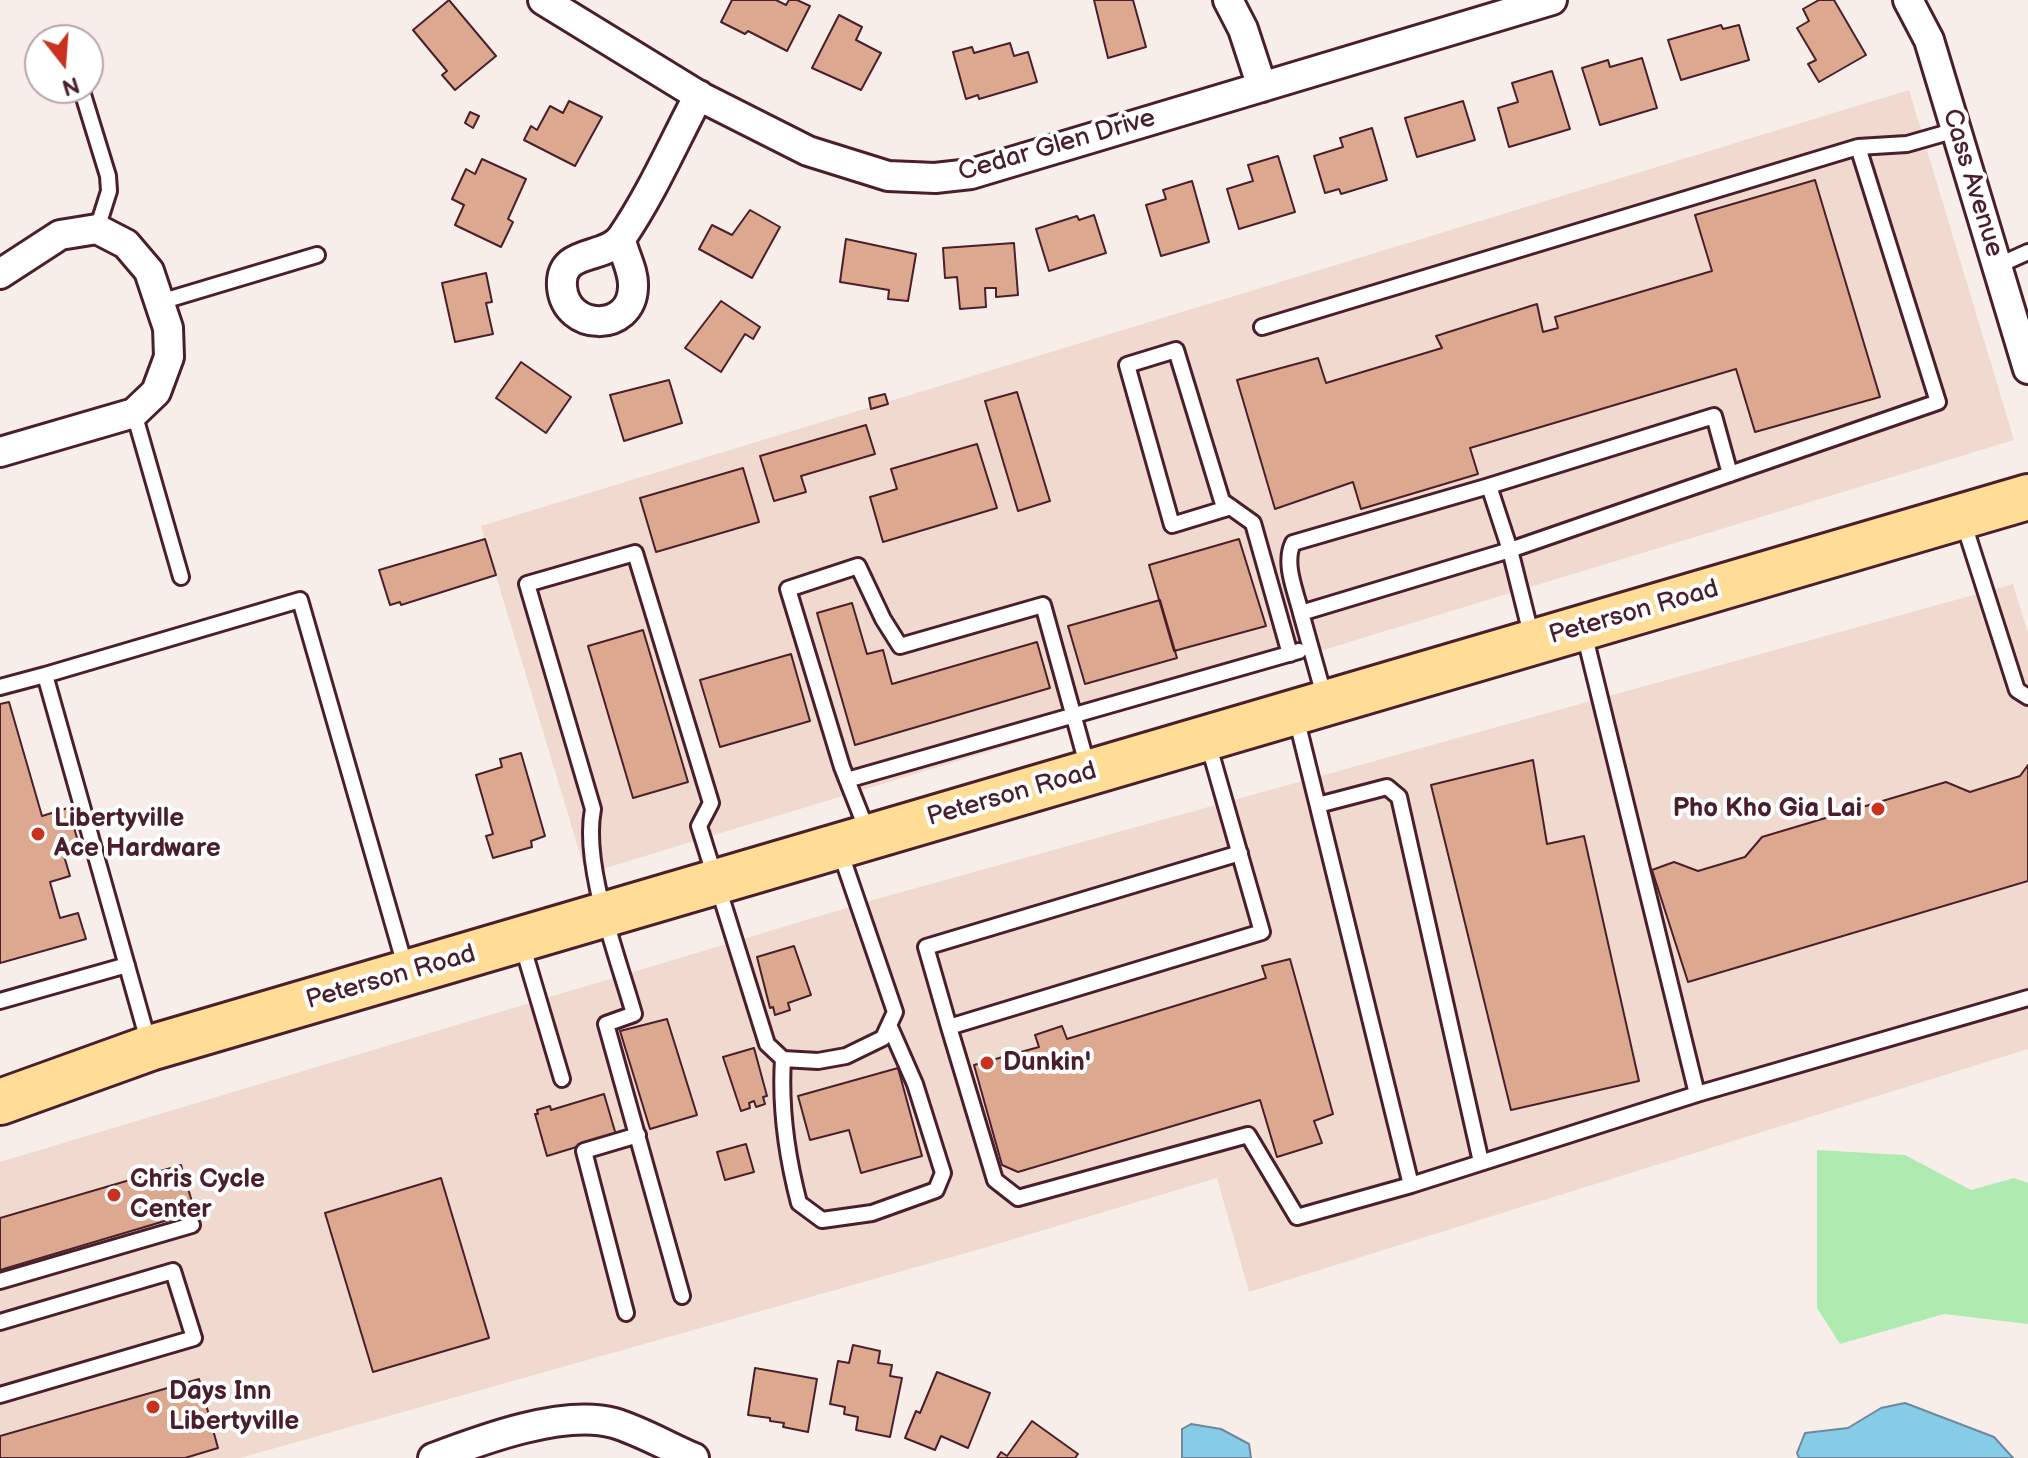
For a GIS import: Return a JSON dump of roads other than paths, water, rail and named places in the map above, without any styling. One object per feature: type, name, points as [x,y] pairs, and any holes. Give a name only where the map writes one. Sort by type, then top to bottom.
[{"type":"main road","name":"Peterson Road","points":[[0,1102],[150,1048],[2028,497]]},
{"type":"street","name":"Cedar Glen Drive","points":[[543,0],[699,95],[808,151],[845,166],[888,176],[935,178],[971,174],[1552,0]]},
{"type":"street","points":[[1228,0],[1243,29],[1262,87]]},
{"type":"street","name":"Cass Avenue","points":[[1908,0],[1929,40],[2028,369]]},
{"type":"street","points":[[621,240],[699,95]]},
{"type":"street","points":[[0,274],[60,235],[97,229],[126,244],[149,271],[168,328],[169,357],[156,392],[134,413],[0,452]]},
{"type":"street","points":[[433,1458],[490,1436],[570,1422],[613,1423],[694,1458]]},
{"type":"lane","points":[[86,104],[108,176],[109,191],[97,229]]},
{"type":"lane","points":[[1262,327],[1858,147],[1907,144],[1956,130]]},
{"type":"lane","points":[[1301,613],[1510,550],[1938,402],[1858,147]]},
{"type":"lane","points":[[1997,266],[2028,252]]},
{"type":"lane","points":[[160,302],[317,255]]},
{"type":"lane","points":[[1231,507],[1172,525],[1127,365],[1176,350],[1222,501],[1231,507],[1253,523],[1290,654]]},
{"type":"lane","points":[[134,413],[181,577]]},
{"type":"lane","points":[[1411,1185],[1318,805],[1311,708],[1311,648],[1290,568],[1289,553],[1293,543],[1714,416],[1730,474]]},
{"type":"lane","points":[[1489,486],[1510,550],[1533,643]]},
{"type":"lane","points":[[1962,517],[2017,690],[2028,697]]},
{"type":"lane","points":[[682,1296],[606,1024],[634,1014],[591,855],[593,809],[527,584],[635,553],[711,803],[699,826],[767,1044],[783,1059],[818,1061],[846,1056],[883,1038],[895,1012],[854,842],[847,780],[788,589],[858,566],[883,619],[900,646],[1043,605],[1090,772]]},
{"type":"lane","points":[[0,687],[300,600],[407,973]]},
{"type":"lane","points":[[1582,628],[1697,1094]]},
{"type":"lane","points":[[847,780],[1311,648]]},
{"type":"lane","points":[[45,675],[150,1048]]},
{"type":"lane","points":[[949,1027],[1262,932],[1207,738]]},
{"type":"lane","points":[[1318,805],[1387,787],[1399,797],[1481,1162]]},
{"type":"lane","points":[[1240,853],[926,947],[995,1180],[1018,1198],[1248,1135],[1297,1217],[1411,1185],[1697,1094],[2028,998]]},
{"type":"lane","points":[[520,940],[562,1079]]},
{"type":"lane","points":[[0,1001],[127,965]]},
{"type":"lane","points":[[783,1059],[781,1086],[790,1170],[799,1203],[822,1220],[872,1213],[936,1190],[943,1173],[915,1084],[890,1027]]},
{"type":"lane","points":[[626,1313],[584,1151],[638,1135]]},
{"type":"lane","points":[[0,1281],[192,1225]]},
{"type":"lane","points":[[0,1322],[173,1271],[194,1338],[0,1395]]},
{"type":"water","points":[[1905,1403],[1994,1437],[2013,1458],[1799,1458],[1797,1453],[1805,1433],[1848,1428],[1881,1408]]},
{"type":"water","points":[[1191,1424],[1221,1429],[1249,1444],[1251,1458],[1182,1458],[1182,1429]]},
{"type":"place","name":"Pho Kho Gia Lai","points":[[1878,809]]},
{"type":"place","name":"Libertyville Ace Hardware","points":[[38,834]]},
{"type":"place","name":"Dunkin'","points":[[987,1063]]},
{"type":"place","name":"Chris Cycle Center","points":[[114,1195]]},
{"type":"place","name":"Days Inn Libertyville","points":[[153,1407]]}]
